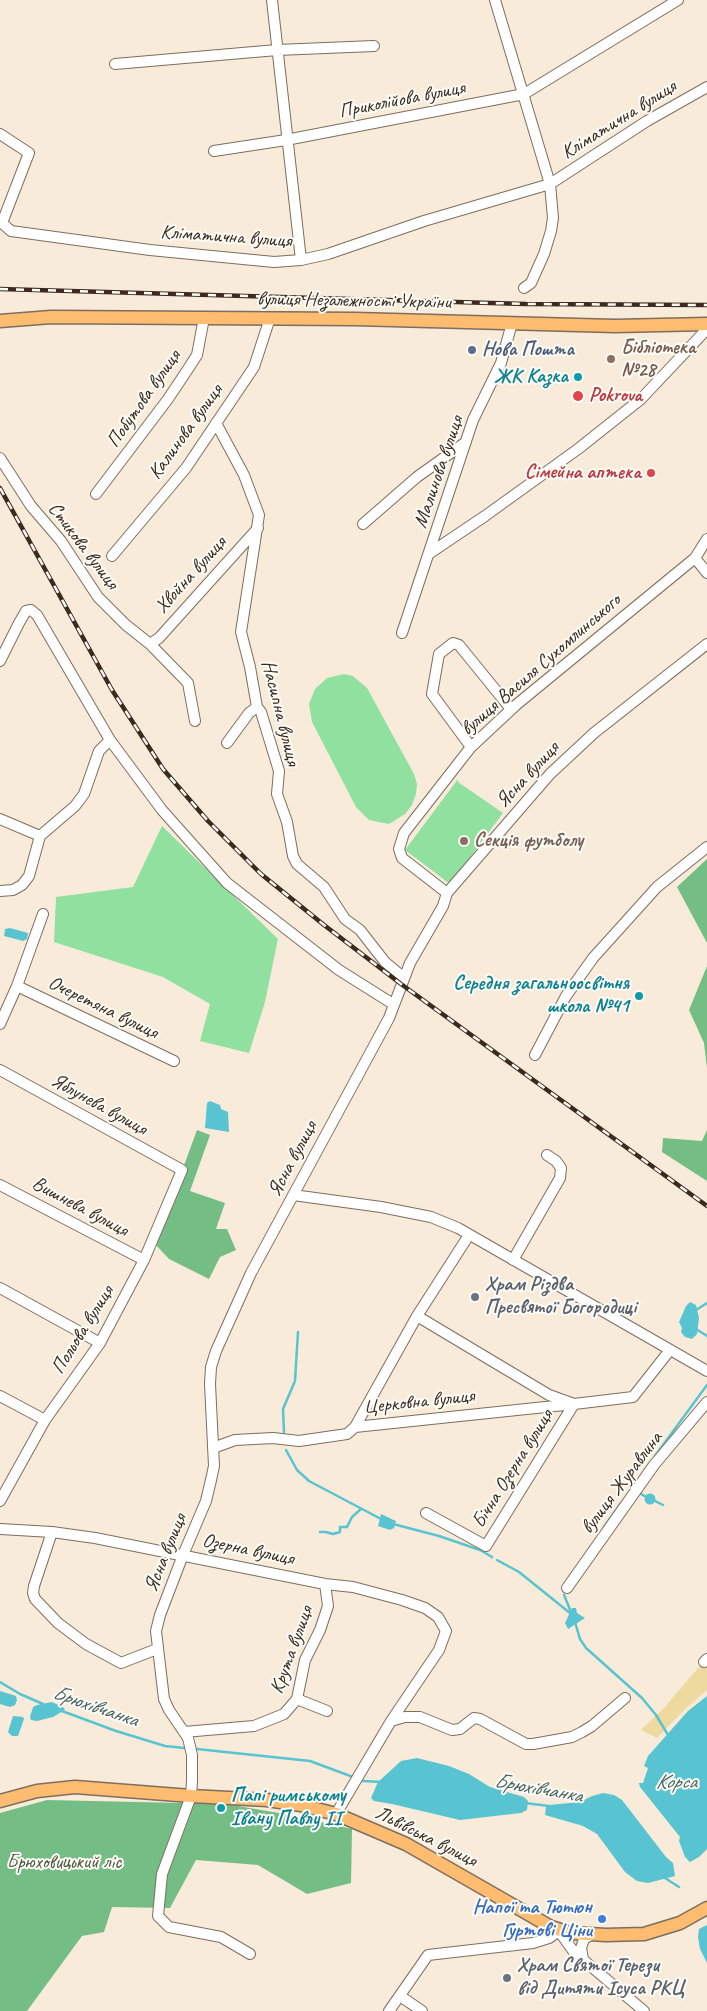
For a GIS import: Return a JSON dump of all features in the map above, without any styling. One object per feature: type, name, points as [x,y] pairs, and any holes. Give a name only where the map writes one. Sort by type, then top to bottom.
[{"type":"main road","name":"вулиця Незалежності України","points":[[0,321],[50,317],[354,319],[615,326],[707,324]]},
{"type":"main road","name":"Львівська вулиця","points":[[0,1802],[37,1791],[75,1787],[267,1800],[336,1814],[406,1844],[559,1931]]},
{"type":"main road","points":[[559,1931],[593,1934],[644,1934],[682,1922],[707,1908]]},
{"type":"street","points":[[272,0],[286,140],[301,260]]},
{"type":"street","points":[[494,0],[550,184]]},
{"type":"street","points":[[524,94],[678,0]]},
{"type":"street","points":[[115,64],[277,50],[374,46]]},
{"type":"street","name":"Кліматична вулиця","points":[[0,134],[29,153],[2,223],[11,231],[150,250],[264,262],[301,260],[328,254],[424,221],[550,184],[647,121],[707,87]]},
{"type":"street","name":"Приколійова вулиця","points":[[214,151],[286,140],[524,94]]},
{"type":"street","name":"Кліматична вулиця","points":[[524,288],[531,284],[544,254],[551,231],[553,218],[550,184]]},
{"type":"street","name":"Побутова вулиця","points":[[96,494],[168,399],[197,355],[204,318]]},
{"type":"street","name":"Калинова вулиця","points":[[112,556],[186,468],[254,367],[270,318]]},
{"type":"street","name":"Малинова вулиця","points":[[402,633],[466,442],[474,420],[501,363],[512,323]]},
{"type":"street","points":[[430,553],[578,449],[641,399],[707,329]]},
{"type":"street","name":"Насипна вулиця","points":[[216,423],[244,475],[259,515],[241,632],[257,707],[261,712],[279,771],[277,794],[287,822],[297,864],[324,887],[345,919],[360,930],[385,962],[403,977]]},
{"type":"street","points":[[362,524],[417,477],[466,442]]},
{"type":"street","name":"Стикова вулиця","points":[[0,458],[31,506],[61,541],[98,597],[126,625],[150,644],[188,683],[196,721]]},
{"type":"street","name":"Хвойна вулиця","points":[[150,644],[159,638],[258,528]]},
{"type":"street","name":"вулиця Василя Сухомлинського","points":[[447,893],[407,863],[400,853],[399,842],[404,833],[471,747],[511,709],[695,558],[707,539]]},
{"type":"street","points":[[695,558],[707,573]]},
{"type":"street","points":[[0,660],[18,623],[26,612],[31,610],[37,615],[110,740],[162,810],[227,883],[339,970],[393,1004]]},
{"type":"street","points":[[471,747],[432,694],[439,654],[453,643],[459,645],[511,709]]},
{"type":"street","name":"Ясна вулиця","points":[[250,1954],[221,1937],[168,1927],[158,1916],[162,1874],[191,1796],[192,1755],[188,1738],[169,1710],[164,1699],[156,1631],[160,1615],[206,1500],[214,1466],[210,1384],[211,1367],[216,1351],[251,1272],[383,1029],[403,977],[443,906],[447,893],[550,774],[594,733],[707,644]]},
{"type":"street","points":[[227,743],[249,713],[257,707]]},
{"type":"street","points":[[0,891],[13,890],[29,876],[40,836],[75,806],[84,794],[99,751],[110,740]]},
{"type":"street","points":[[0,819],[40,836]]},
{"type":"street","points":[[535,1055],[566,996],[592,958],[657,887],[707,847]]},
{"type":"street","points":[[0,1024],[17,986],[43,914]]},
{"type":"street","name":"Очеретяна вулиця","points":[[17,986],[174,1061]]},
{"type":"street","name":"Яблунева вулиця","points":[[0,1070],[182,1170]]},
{"type":"street","points":[[514,1260],[560,1178],[561,1168],[556,1161],[547,1155]]},
{"type":"street","name":"Польова вулиця","points":[[0,1501],[45,1420],[100,1343],[144,1260],[182,1170]]},
{"type":"street","name":"Вишнева вулиця","points":[[0,1185],[144,1260]]},
{"type":"street","points":[[293,1195],[381,1206],[431,1217],[458,1228],[468,1236],[514,1260],[707,1371]]},
{"type":"street","points":[[355,1427],[417,1316],[468,1236]]},
{"type":"street","points":[[0,1288],[100,1343]]},
{"type":"street","points":[[417,1316],[549,1395],[574,1404]]},
{"type":"street","name":"Церковна вулиця","points":[[213,1448],[235,1440],[273,1438],[299,1441],[346,1434],[355,1427],[633,1397],[670,1350]]},
{"type":"street","points":[[0,1396],[45,1420]]},
{"type":"street","name":"вулиця Журавлина","points":[[567,1588],[654,1466],[707,1402]]},
{"type":"street","name":"Бічна Озерна вулиця","points":[[426,1513],[486,1546],[574,1404]]},
{"type":"street","name":"Озерна вулиця","points":[[0,1529],[52,1532],[183,1555],[325,1584],[353,1587],[424,1608],[438,1617],[446,1631],[439,1650],[391,1721]]},
{"type":"street","points":[[52,1532],[34,1586],[33,1593],[35,1599],[58,1623],[86,1644],[121,1663],[157,1649]]},
{"type":"street","name":"Крута вулиця","points":[[184,1732],[239,1728],[265,1723],[284,1714],[297,1699],[305,1660],[320,1630],[328,1606],[325,1584]]},
{"type":"street","points":[[336,1814],[391,1721],[405,1717],[420,1717],[452,1730],[460,1729],[474,1718],[480,1719],[526,1744],[533,1744],[572,1737],[582,1732],[625,1698]]},
{"type":"street","points":[[297,1699],[328,1711]]},
{"type":"street","points":[[389,2011],[428,1955],[533,1943],[544,1940],[559,1931]]},
{"type":"street","name":"Львівська вулиця","points":[[559,1931],[574,1952],[644,2011]]},
{"type":"street","points":[[583,1959],[581,1948],[584,1940],[593,1934]]},
{"type":"street","points":[[400,1996],[422,2011]]},
{"type":"green space","points":[[344,674],[353,676],[367,688],[414,774],[417,784],[412,805],[405,814],[389,824],[369,820],[356,807],[312,722],[309,704],[315,689],[327,678]]},
{"type":"green space","points":[[458,779],[458,782],[503,813],[450,884],[405,850]]},
{"type":"green space","points":[[162,826],[278,939],[265,1002],[249,1053],[200,1041],[210,1004],[163,977],[54,942],[56,897],[133,887]]},
{"type":"green space","points":[[707,859],[707,943],[677,887]]},
{"type":"green space","points":[[707,966],[707,1068],[704,1043],[689,1010]]},
{"type":"green space","points":[[197,1130],[210,1135],[190,1191],[225,1203],[216,1229],[227,1229],[236,1250],[220,1257],[209,1279],[169,1259],[155,1244]]},
{"type":"green space","points":[[707,1130],[707,1181],[662,1152],[663,1138],[702,1141]]},
{"type":"green space","name":"Брюховицький ліс","points":[[47,1800],[226,1804],[285,1814],[352,1829],[351,1883],[307,1894],[258,1865],[196,1860],[170,1908],[112,1907],[104,1932],[82,1936],[27,2011],[0,2011],[0,1813]]},
{"type":"sand","points":[[707,1662],[707,1690],[657,1738],[641,1730],[664,1708],[698,1668]]},
{"type":"water","points":[[10,928],[28,933],[27,939],[23,941],[4,936],[5,929]]},
{"type":"water","points":[[210,1101],[220,1105],[221,1109],[228,1112],[229,1132],[205,1128],[207,1103]]},
{"type":"water","points":[[690,1302],[696,1305],[699,1318],[697,1334],[692,1339],[685,1337],[681,1332],[682,1328],[679,1322],[686,1306]]},
{"type":"water","points":[[650,1493],[656,1499],[650,1505],[644,1499]]},
{"type":"water","points":[[381,1514],[396,1521],[394,1528],[390,1530],[378,1526]]},
{"type":"water","points":[[572,1608],[576,1608],[577,1613],[585,1618],[568,1629],[565,1623]]},
{"type":"water","points":[[0,1691],[16,1696],[15,1705],[10,1707],[0,1704]]},
{"type":"water","name":"Корса","points":[[707,1696],[707,1849],[690,1862],[685,1857],[679,1841],[680,1837],[640,1787],[639,1783],[643,1783],[648,1768],[644,1766],[648,1756],[688,1711]]},
{"type":"water","points":[[52,1702],[63,1707],[65,1710],[53,1717],[37,1721],[31,1720],[33,1707]]},
{"type":"water","points":[[13,1716],[23,1717],[24,1719],[18,1736],[12,1736],[8,1732]]},
{"type":"water","points":[[417,1758],[449,1766],[469,1774],[490,1787],[524,1797],[528,1801],[527,1810],[521,1813],[460,1820],[374,1801],[371,1798],[378,1782],[401,1761]]},
{"type":"water","points":[[603,1793],[614,1795],[622,1800],[666,1857],[673,1863],[675,1876],[648,1883],[637,1881],[625,1872],[597,1834],[583,1826],[545,1815],[546,1807],[549,1805],[580,1802]]},
{"type":"water","points":[[707,1925],[707,1963],[700,1949],[698,1937],[699,1929]]},
{"type":"waterway","points":[[696,1310],[707,1303]]},
{"type":"waterway","points":[[696,1329],[707,1336]]},
{"type":"waterway","points":[[284,1432],[283,1409],[295,1381],[298,1332]]},
{"type":"waterway","points":[[655,1456],[707,1385]]},
{"type":"waterway","points":[[286,1450],[297,1470],[309,1481],[381,1519]]},
{"type":"waterway","points":[[641,1494],[648,1498]]},
{"type":"waterway","points":[[653,1500],[663,1505]]},
{"type":"waterway","points":[[604,1527],[621,1503]]},
{"type":"waterway","points":[[320,1532],[333,1534],[340,1532],[340,1527],[347,1527],[352,1517],[361,1509]]},
{"type":"waterway","points":[[393,1524],[439,1536],[480,1550],[492,1557]]},
{"type":"waterway","points":[[497,1560],[519,1572],[570,1613]]},
{"type":"waterway","points":[[564,1595],[571,1612]]},
{"type":"waterway","points":[[575,1622],[580,1639],[586,1648],[642,1698],[656,1715],[668,1735]]},
{"type":"waterway","name":"Брюхівчанка","points":[[0,1682],[20,1694],[43,1704]]},
{"type":"waterway","name":"Брюхівчанка","points":[[62,1711],[116,1731],[165,1746],[184,1748]]},
{"type":"waterway","name":"Брюхівчанка","points":[[197,1749],[310,1761],[353,1777]]},
{"type":"waterway","name":"Брюхівчанка","points":[[363,1781],[382,1782]]},
{"type":"waterway","name":"Брюхівчанка","points":[[525,1803],[549,1806]]},
{"type":"waterway","name":"Брюхівчанка","points":[[665,1878],[679,1887]]},
{"type":"railway","points":[[0,289],[526,304],[707,305]]},
{"type":"railway","points":[[0,488],[112,690],[163,769],[208,821],[261,874],[324,925],[401,984],[707,1206]]},
{"type":"place","name":"Нова Пошта","points":[[472,350]]},
{"type":"place","name":"Бібліотека №28","points":[[611,359]]},
{"type":"place","name":"ЖК Казка","points":[[578,377]]},
{"type":"place","name":"Pokrova","points":[[578,396]]},
{"type":"place","name":"Сімейна аптека","points":[[651,473]]},
{"type":"place","name":"Секція футболу","points":[[464,841]]},
{"type":"place","name":"Середня загальноосвітня школа №41","points":[[639,996]]},
{"type":"place","name":"Храм Різдва Пресвятої Богородиці","points":[[475,1297]]},
{"type":"place","name":"Папі римському Івану Павлу ІІ","points":[[221,1808]]},
{"type":"place","name":"Напої та Тютюн Гуртові Ціни","points":[[602,1919]]},
{"type":"place","name":"Храм Святої Терези від Дитяти Ісуса РКЦ","points":[[507,1978]]}]
